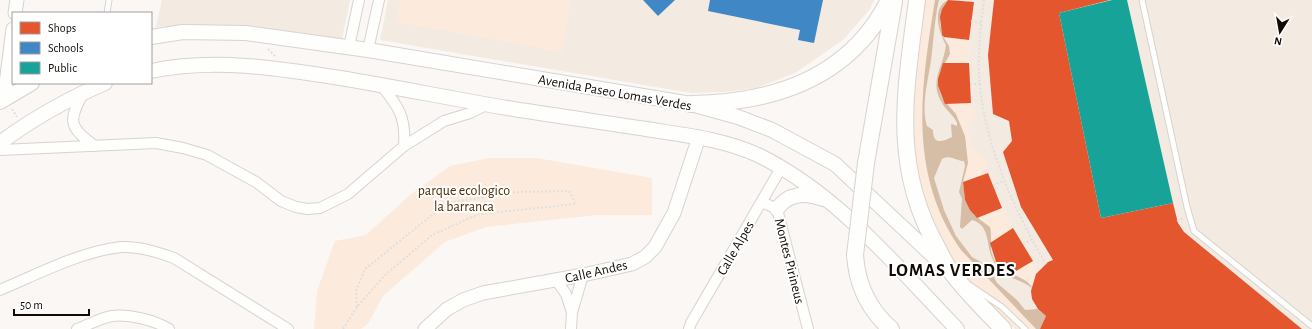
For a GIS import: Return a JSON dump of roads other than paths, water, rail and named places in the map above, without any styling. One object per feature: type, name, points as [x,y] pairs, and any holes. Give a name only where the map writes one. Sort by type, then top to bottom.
[{"type":"main road","points":[[691,104],[748,100],[790,88],[808,80],[835,64],[857,46],[872,29],[889,0]]},
{"type":"main road","points":[[890,329],[881,321],[868,304],[856,272],[855,255],[866,163],[894,0]]},
{"type":"main road","points":[[917,0],[905,105],[904,139],[909,172],[917,204],[924,222],[951,272]]},
{"type":"main road","name":"Avenida Paseo Lomas Verdes","points":[[152,37],[183,32],[246,33],[349,47],[691,104],[738,117],[772,130],[834,164],[951,272],[1003,329]]},
{"type":"main road","points":[[152,70],[208,64],[246,65],[285,70],[381,85],[486,105],[699,137],[735,146],[781,168],[834,204],[957,329]]},
{"type":"main road","points":[[2,100],[30,84]]},
{"type":"main road","points":[[0,143],[24,126],[85,92],[103,84]]},
{"type":"main road","points":[[777,209],[781,203],[790,197],[803,195],[815,196],[834,204]]},
{"type":"street","points":[[15,12],[17,0]]},
{"type":"street","points":[[349,47],[359,0]]},
{"type":"street","points":[[368,50],[379,0]]},
{"type":"street","points":[[2,100],[12,36]]},
{"type":"street","points":[[381,85],[402,114],[405,129],[404,146]]},
{"type":"street","points":[[85,92],[75,108],[73,121],[76,130],[95,146]]},
{"type":"street","points":[[0,150],[156,143],[207,155],[256,182],[281,201],[296,207],[307,209],[320,208],[348,194],[404,146],[444,121],[486,105]]},
{"type":"street","name":"Calle Andes","points":[[431,326],[448,309],[463,300],[483,293],[583,275],[632,264],[644,257],[655,247],[674,213],[699,137]]},
{"type":"street","name":"Calle Alpes","points":[[689,329],[691,323],[781,168]]},
{"type":"street","name":"Montes Pirineus","points":[[762,202],[777,209],[808,329]]},
{"type":"street","points":[[0,290],[75,259],[101,251],[122,247],[154,251],[174,258],[288,329]]},
{"type":"street","points":[[571,329],[572,312],[583,275]]},
{"type":"street","points":[[556,280],[566,294],[572,312]]},
{"type":"street","points":[[77,329],[111,316],[142,319],[170,329]]},
{"type":"lane","points":[[107,12],[109,0]]},
{"type":"lane","points":[[1142,0],[1186,207],[1194,231],[1312,326]]},
{"type":"lane","points":[[951,272],[1002,307],[1025,329]]},
{"type":"district","name":"LOMAS VERDES","points":[[952,270]]},
{"type":"park label","name":"parque ecologico la barranca","points":[[464,198]]}]
